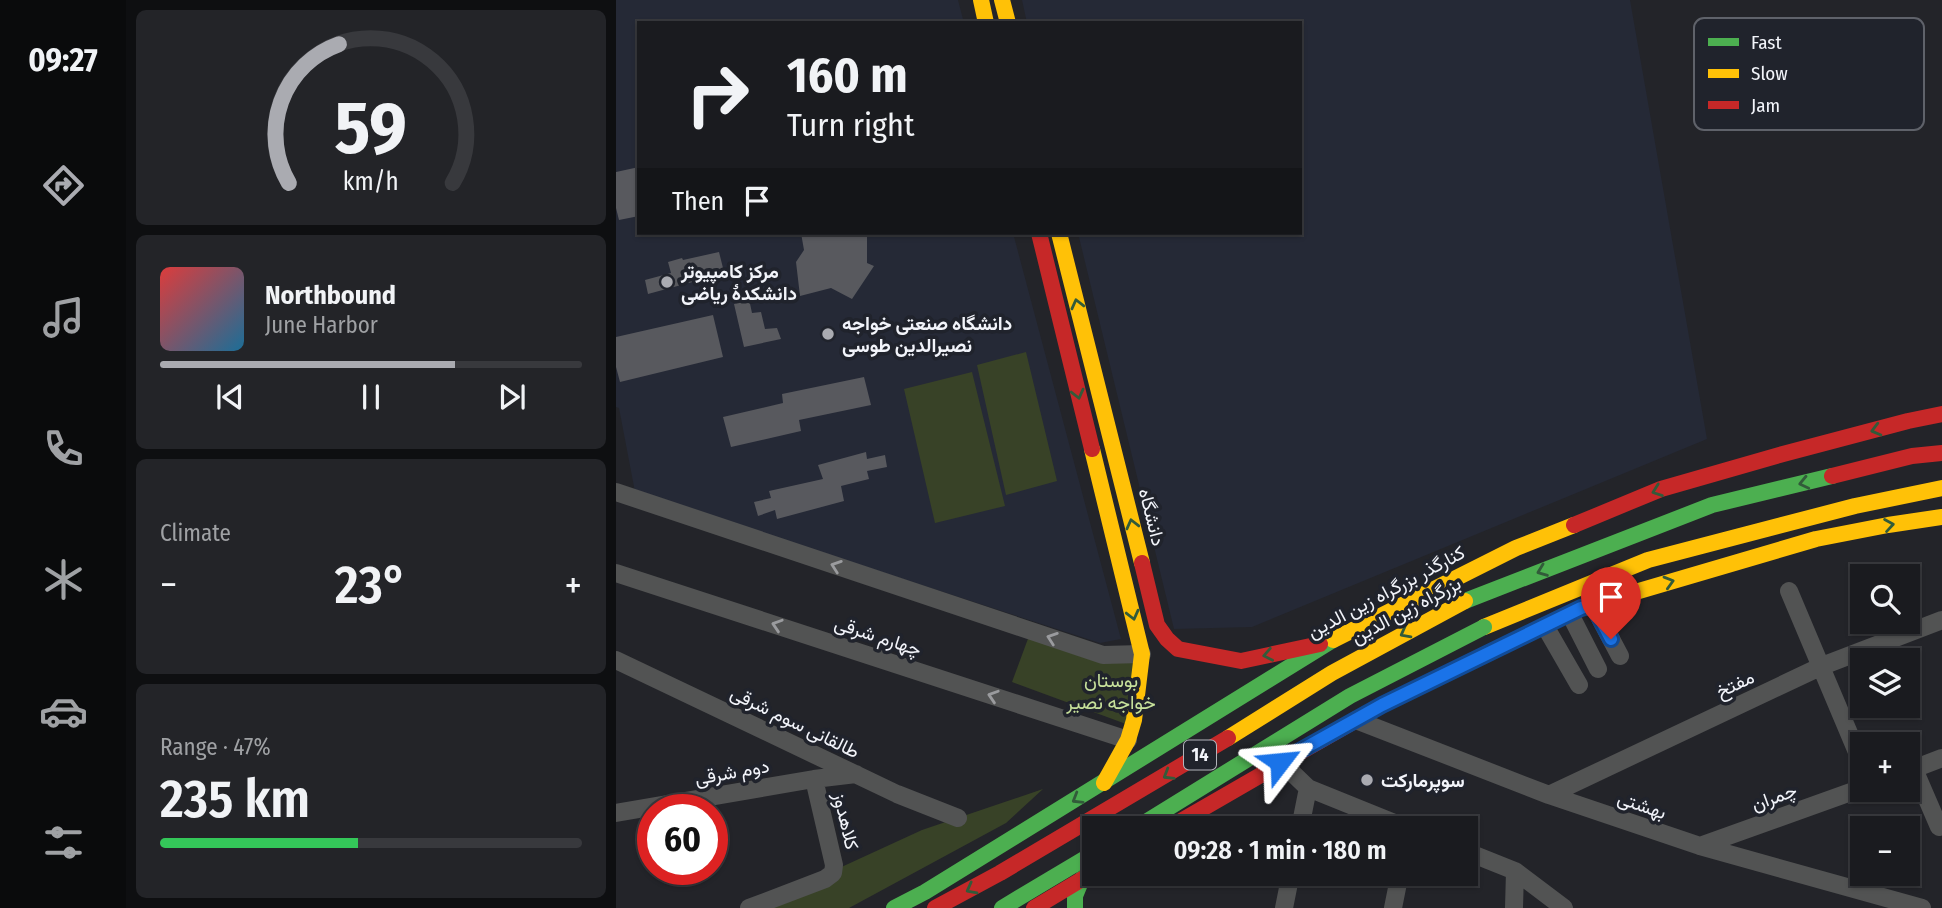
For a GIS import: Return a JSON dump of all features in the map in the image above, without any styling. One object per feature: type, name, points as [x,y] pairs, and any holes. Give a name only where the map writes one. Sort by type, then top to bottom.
[{"type":"main road","points":[[981,0],[986,21]]},
{"type":"main road","points":[[1002,0],[1007,21]]},
{"type":"main road","points":[[1039,235],[1142,654],[1134,720],[1128,740],[1104,783]]},
{"type":"main road","name":"دانشگاه","points":[[1060,235],[1157,625],[1178,649],[1241,661],[1334,640]]},
{"type":"main road","points":[[1050,279],[1070,275]]},
{"type":"main road","name":"کنارگذر بزرگراه زین الدین","points":[[894,908],[925,892],[1104,783],[1334,640],[1516,548],[1661,489],[1783,454],[1942,414]]},
{"type":"main road","points":[[1090,440],[1110,436]]},
{"type":"main road","name":"بزرگراه زین الدین","points":[[935,908],[1172,772],[1324,677],[1465,601],[1712,505],[1912,456],[1942,453]]},
{"type":"main road","name":"14","points":[[1155,816],[1350,696],[1484,627],[1648,560],[1855,506],[1942,488]]},
{"type":"main road","points":[[1784,524],[1900,508],[1942,506]]},
{"type":"main road","points":[[1189,816],[1382,705],[1570,614],[1816,539],[1888,524],[1942,517]]},
{"type":"main road","points":[[1260,685],[1279,680],[1309,678],[1321,684],[1331,699],[1329,720],[1280,762]]},
{"type":"main road","points":[[1002,908],[1082,860]]},
{"type":"main road","points":[[1044,906],[1082,880]]},
{"type":"main road","points":[[1075,908],[1075,896],[1082,885]]},
{"type":"street","points":[[616,492],[1103,655],[1142,654]]},
{"type":"street","name":"چهارم شرقی","points":[[616,573],[1128,740]]},
{"type":"street","points":[[1789,591],[1850,735]]},
{"type":"street","points":[[1593,605],[1620,656]]},
{"type":"street","points":[[1570,614],[1598,669]]},
{"type":"street","name":"مفتخ","points":[[1549,795],[1822,666],[1942,620]]},
{"type":"street","points":[[1545,626],[1579,685]]},
{"type":"street","name":"طالقانی سوم شرقی","points":[[616,660],[897,794],[958,818]]},
{"type":"street","name":"بهشتی","points":[[1356,720],[1549,795],[1700,846],[1922,908]]},
{"type":"street","points":[[1920,767],[1942,758]]},
{"type":"street","points":[[1280,762],[1308,788],[1377,816]]},
{"type":"street","name":"دوم شرقی","points":[[616,813],[856,774]]},
{"type":"street","name":"کلاهدوز","points":[[749,908],[825,879],[833,873],[834,866],[814,779]]},
{"type":"street","points":[[1302,816],[1308,788]]},
{"type":"street","points":[[1920,788],[1940,827]]},
{"type":"street","name":"چمران","points":[[1700,846],[1850,792]]},
{"type":"street","points":[[1478,856],[1515,872],[1564,908]]},
{"type":"street","points":[[1514,908],[1515,872]]},
{"type":"street","points":[[1284,908],[1288,886]]},
{"type":"street","points":[[1393,908],[1397,886]]},
{"type":"shaded area","name":"دانشگاه صنعتی خواجه نصیرالدین طوسی","points":[[616,0],[958,0],[963,21],[637,21],[637,235],[1014,235],[1121,639],[1100,643],[635,492],[619,408],[616,407]]},
{"type":"shaded area","points":[[1022,0],[1630,0],[1707,439],[1252,627],[1174,629],[1078,235],[1302,235],[1302,21],[1027,21]]},
{"type":"green space","points":[[1026,352],[1057,481],[1006,495],[977,365]]},
{"type":"green space","points":[[972,372],[1005,506],[935,523],[904,389]]},
{"type":"green space","name":"بوستان خواجه نصیر","points":[[1029,636],[1136,662],[1126,724],[1012,682]]},
{"type":"green space","points":[[1043,789],[1006,823],[849,908],[752,908],[922,830]]},
{"type":"building","points":[[637,167],[637,216],[619,220],[616,208],[616,172]]},
{"type":"building","points":[[801,235],[867,235],[867,263],[874,266],[852,299],[831,288],[800,296],[796,262],[804,250]]},
{"type":"building","points":[[719,252],[725,276],[707,278],[648,294],[645,280],[671,273],[668,262]]},
{"type":"building","points":[[749,299],[752,313],[761,312],[765,329],[777,328],[781,339],[744,347],[734,304]]},
{"type":"building","points":[[713,315],[723,357],[620,382],[616,367],[616,337]]},
{"type":"building","points":[[864,377],[871,405],[799,420],[801,431],[731,447],[723,417],[783,403],[782,394]]},
{"type":"building","points":[[866,452],[867,459],[885,455],[887,467],[867,471],[869,479],[841,486],[844,501],[777,519],[775,510],[758,516],[754,502],[771,498],[769,491],[823,479],[818,465]]},
{"type":"traffic: fast","points":[[1465,601],[1712,505],[1832,476]]},
{"type":"traffic: fast","points":[[1155,816],[1350,696],[1484,627]]},
{"type":"traffic: fast","points":[[894,908],[925,892],[1333,640]]},
{"type":"traffic: fast","points":[[1002,908],[1082,860]]},
{"type":"traffic: fast","points":[[1075,908],[1075,896],[1082,879]]},
{"type":"traffic: slow","points":[[981,0],[986,21]]},
{"type":"traffic: slow","points":[[1002,0],[1007,21]]},
{"type":"traffic: slow","points":[[1060,235],[1142,563]]},
{"type":"traffic: slow","points":[[1092,449],[1142,654],[1134,720],[1128,740],[1104,783]]},
{"type":"traffic: slow","points":[[1484,627],[1648,560],[1855,506],[1942,488]]},
{"type":"traffic: slow","points":[[1480,657],[1581,608],[1816,539],[1942,517]]},
{"type":"traffic: slow","points":[[1333,640],[1516,548],[1574,525]]},
{"type":"traffic: slow","points":[[1228,738],[1332,673],[1465,601]]},
{"type":"traffic: jam","points":[[1039,235],[1092,449]]},
{"type":"traffic: jam","points":[[1574,525],[1661,489],[1783,454],[1942,414]]},
{"type":"traffic: jam","points":[[1832,476],[1912,456],[1942,453]]},
{"type":"traffic: jam","points":[[1142,563],[1157,625],[1178,649],[1241,661],[1320,644]]},
{"type":"traffic: jam","points":[[1190,816],[1382,705],[1480,657]]},
{"type":"traffic: jam","points":[[935,908],[1000,873],[1228,738]]},
{"type":"traffic: jam","points":[[1034,908],[1082,879]]},
{"type":"place","name":"مرکز کامپیوتر دانشکدهٔ ریاضی","points":[[667,282]]},
{"type":"place","name":"دانشگاه صنعتی خواجه نصیرالدین طوسی","points":[[828,334]]},
{"type":"place","name":"سوپرمارکت","points":[[1367,780]]},
{"type":"route","points":[[1280,762],[1382,705],[1581,608],[1593,605],[1611,639]]}]
